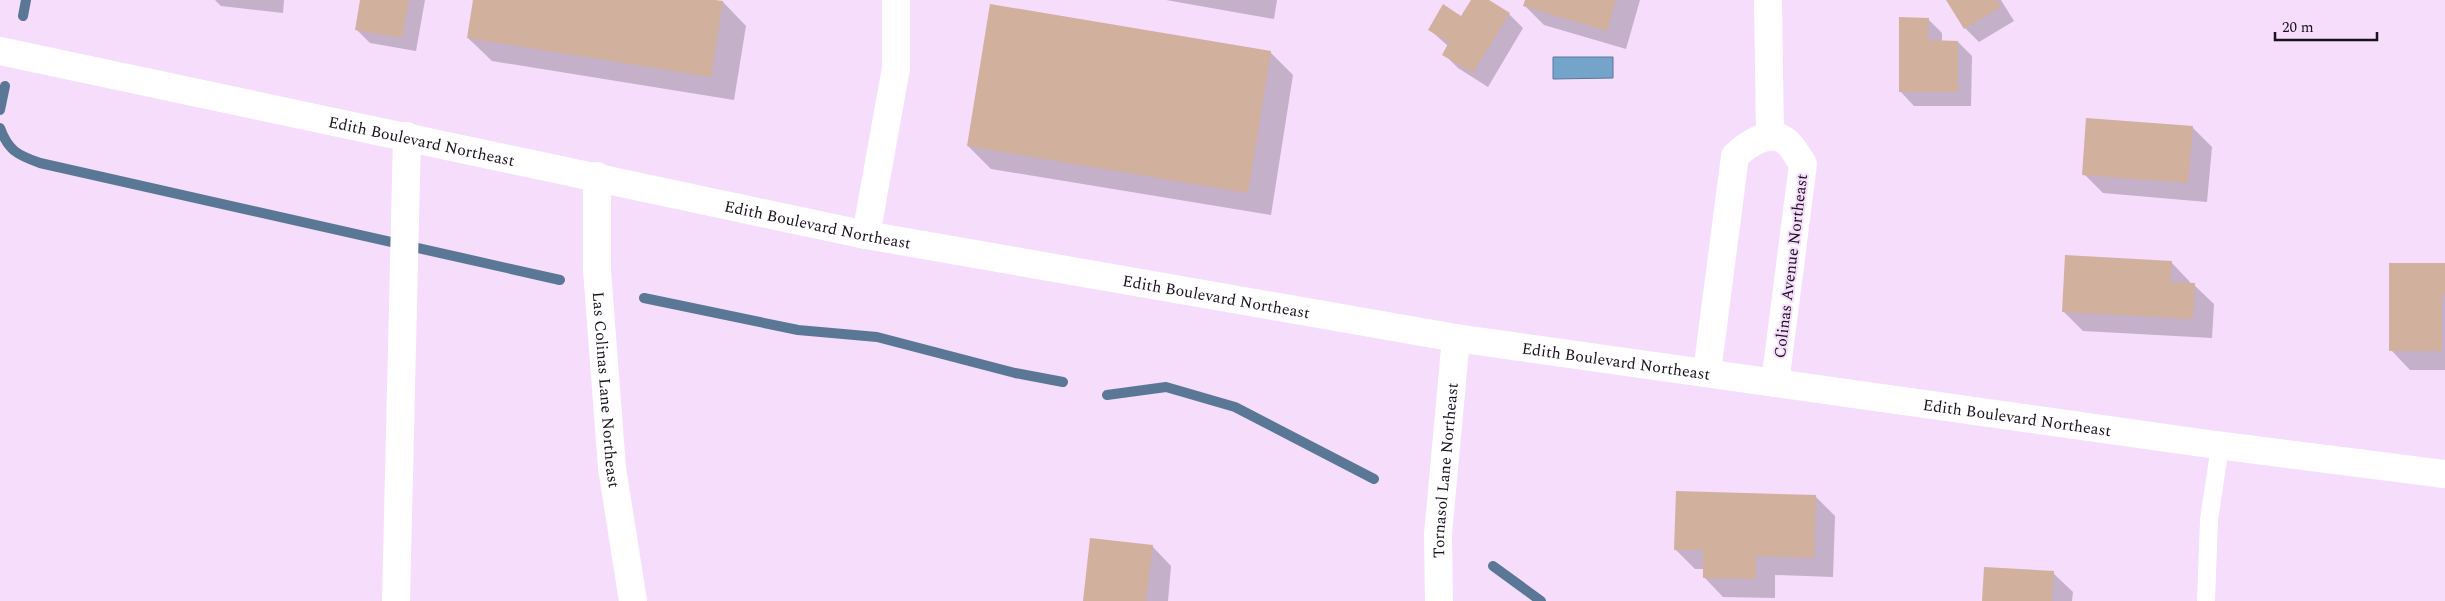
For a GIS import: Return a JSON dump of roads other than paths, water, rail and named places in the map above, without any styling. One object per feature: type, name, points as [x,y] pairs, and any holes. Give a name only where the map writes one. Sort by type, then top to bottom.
[{"type":"street","points":[[866,235],[896,68],[896,0]]},
{"type":"street","points":[[1707,372],[1735,156],[1749,143],[1770,136],[1768,0]]},
{"type":"street","name":"Edith Boulevard Northeast","points":[[0,51],[597,176],[866,235],[1456,338],[2220,446],[2445,474]]},
{"type":"street","points":[[396,601],[407,136]]},
{"type":"street","name":"Colinas Avenue Northeast","points":[[1770,136],[1786,142],[1803,164],[1775,384]]},
{"type":"street","name":"Las Colinas Lane Northeast","points":[[597,176],[597,270],[612,468],[632,601]]},
{"type":"street","name":"Tornasol Lane Northeast","points":[[1438,601],[1438,534],[1456,338]]},
{"type":"lane","points":[[2206,601],[2209,520],[2220,446]]},
{"type":"water","points":[[1553,57],[1613,57],[1613,78],[1553,79]]},
{"type":"waterway","points":[[23,16],[26,0]]},
{"type":"waterway","points":[[0,110],[5,86]]},
{"type":"waterway","points":[[0,128],[6,142],[14,151],[40,163],[560,280]]},
{"type":"waterway","points":[[644,298],[798,330],[877,337],[1015,373],[1063,382]]},
{"type":"waterway","points":[[1107,395],[1166,387],[1235,407],[1374,479]]},
{"type":"waterway","points":[[1493,566],[1541,601]]}]
